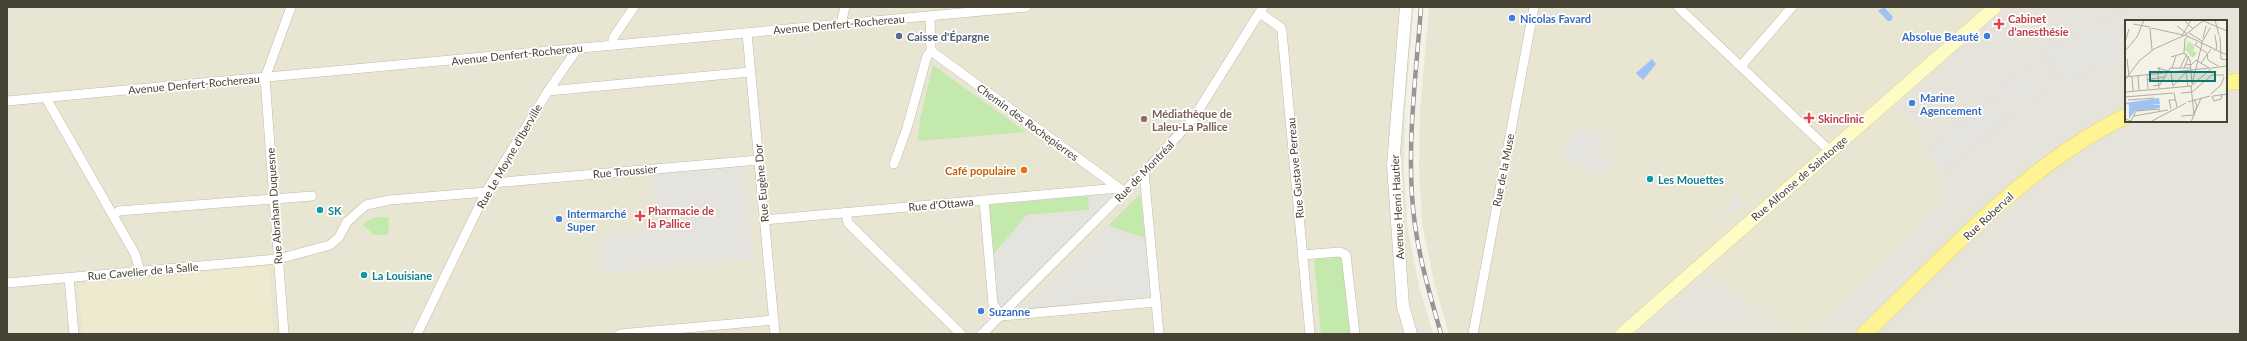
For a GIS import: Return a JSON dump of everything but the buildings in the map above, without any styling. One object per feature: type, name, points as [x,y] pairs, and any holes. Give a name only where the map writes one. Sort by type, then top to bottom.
[{"type":"main road","name":"Rue Alfonse de Saintonge","points":[[1622,334],[1995,7]]},
{"type":"main road","points":[[2227,83],[2240,81]]},
{"type":"main road","name":"Rue Roberval","points":[[1864,334],[2040,168],[2085,138],[2125,117]]},
{"type":"street","points":[[265,78],[291,7]]},
{"type":"street","points":[[613,45],[613,38],[634,7]]},
{"type":"street","points":[[840,24],[845,7]]},
{"type":"street","name":"Avenue Denfert-Rochereau","points":[[7,101],[1026,7]]},
{"type":"street","name":"Avenue Henri Hautier","points":[[1406,7],[1393,165],[1403,306],[1411,334]]},
{"type":"street","name":"Rue de la Muse","points":[[1473,334],[1534,7]]},
{"type":"street","points":[[1678,7],[1830,151]]},
{"type":"street","points":[[1740,66],[1792,7]]},
{"type":"street","name":"Rue de Montréal","points":[[982,334],[1121,190],[1144,172],[1193,119],[1262,10]]},
{"type":"street","name":"Rue Gustave Perreau","points":[[1262,10],[1280,28],[1282,32],[1310,334]]},
{"type":"street","points":[[894,164],[907,128],[927,56],[931,51],[930,16]]},
{"type":"street","name":"Rue Eugène Dor","points":[[746,33],[775,334]]},
{"type":"street","name":"Rue Le Moyne d'Iberville","points":[[417,334],[486,192],[548,91],[578,48]]},
{"type":"street","name":"Chemin des Rochepierres","points":[[931,51],[1121,190]]},
{"type":"street","points":[[548,91],[750,72]]},
{"type":"street","name":"Rue Abraham Duquesne","points":[[265,78],[284,334]]},
{"type":"street","points":[[46,98],[114,215],[135,254],[140,271]]},
{"type":"street","name":"Rue Troussier","points":[[492,183],[759,160]]},
{"type":"street","points":[[1144,172],[1159,334]]},
{"type":"street","name":"Rue d'Ottawa","points":[[764,220],[984,200],[1121,190]]},
{"type":"street","name":"Rue Cavelier de la Salle","points":[[7,283],[278,259],[330,245],[339,237],[347,222],[366,205],[390,200],[486,192]]},
{"type":"street","points":[[114,215],[118,212],[312,196]]},
{"type":"street","points":[[984,200],[993,304],[1001,316],[1156,302]]},
{"type":"street","points":[[846,212],[848,223],[961,334]]},
{"type":"street","points":[[1302,255],[1340,252],[1346,255],[1348,258],[1355,334]]},
{"type":"street","points":[[69,278],[74,334]]},
{"type":"street","points":[[620,334],[774,320]]},
{"type":"shaded area","points":[[7,7],[1414,7],[1405,110],[1404,169],[1407,225],[1419,286],[1433,334],[7,334]]},
{"type":"shaded area","points":[[1429,7],[2007,7],[1959,47],[1895,106],[1920,133],[1928,153],[1934,161],[1947,196],[1813,334],[1788,334],[1708,271],[1635,334],[1449,334],[1434,282],[1422,224],[1419,168],[1420,111]]},
{"type":"shaded area","points":[[2007,7],[2240,7],[2240,334],[1813,334],[1947,196],[1934,161],[1928,153],[1920,133],[1895,106],[1959,47]]},
{"type":"shaded area","points":[[2138,7],[2181,7],[2183,20],[2125,20],[2125,56],[2068,83],[2064,77],[2057,80],[2045,51],[2122,10]]},
{"type":"shaded area","points":[[2025,63],[2032,69],[2036,64],[2049,77],[2042,84],[2047,90],[2023,111],[2016,104],[2007,108],[2012,116],[1946,170],[1940,165],[1938,169],[1928,153],[1933,146],[1991,95],[1999,101],[2001,95],[1997,89]]},
{"type":"shaded area","points":[[1578,126],[1585,131],[1587,128],[1605,137],[1596,152],[1611,161],[1602,176],[1562,158]]},
{"type":"shaded area","points":[[744,165],[753,259],[602,273],[599,242],[603,241],[603,236],[607,234],[657,229],[653,173]]},
{"type":"shaded area","points":[[1110,195],[1110,200],[1003,307],[999,305],[994,254],[1027,215],[1089,210],[1088,196]]},
{"type":"shaded area","points":[[1734,195],[1742,198],[1733,214],[1723,213]]},
{"type":"shaded area","points":[[1108,226],[1145,238],[1150,293],[1148,296],[1026,309]]},
{"type":"shaded area","points":[[269,266],[274,334],[83,334],[78,284]]},
{"type":"shaded area","points":[[1708,271],[1788,334],[1635,334]]},
{"type":"shaded area","points":[[1424,324],[1428,334],[1411,334],[1409,329]]},
{"type":"green space","points":[[933,65],[1026,132],[918,141],[920,119]]},
{"type":"green space","points":[[1140,194],[1145,238],[1108,226]]},
{"type":"green space","points":[[1088,196],[1089,210],[1027,215],[994,254],[989,205]]},
{"type":"green space","points":[[376,217],[389,217],[388,235],[374,235],[362,224]]},
{"type":"green space","points":[[1341,257],[1345,261],[1352,334],[1321,334],[1314,259]]},
{"type":"water","points":[[1884,7],[1893,17],[1891,21],[1888,21],[1878,11]]},
{"type":"water","points":[[1652,59],[1656,64],[1643,80],[1636,73]]},
{"type":"railway","points":[[1421,7],[1412,116],[1412,198],[1420,253],[1441,334]]},
{"type":"place","name":"Nicolas Favard","points":[[1512,18]]},
{"type":"place","name":"Cabinet d’anesthésie","points":[[1999,24]]},
{"type":"place","name":"Caisse d'Épargne","points":[[899,36]]},
{"type":"place","name":"Absolue Beauté","points":[[1987,36]]},
{"type":"place","name":"Marine Agencement","points":[[1912,103]]},
{"type":"place","name":"Skinclinic","points":[[1809,118]]},
{"type":"place","name":"Médiathèque de Laleu-La Pallice","points":[[1144,119]]},
{"type":"place","name":"Café populaire","points":[[1024,170]]},
{"type":"place","name":"Les Mouettes","points":[[1650,179]]},
{"type":"place","name":"SK","points":[[320,210]]},
{"type":"place","name":"Pharmacie de la Pallice","points":[[640,216]]},
{"type":"place","name":"Intermarché Super","points":[[559,219]]},
{"type":"place","name":"La Louisiane","points":[[364,275]]},
{"type":"place","name":"Suzanne","points":[[981,311]]}]
